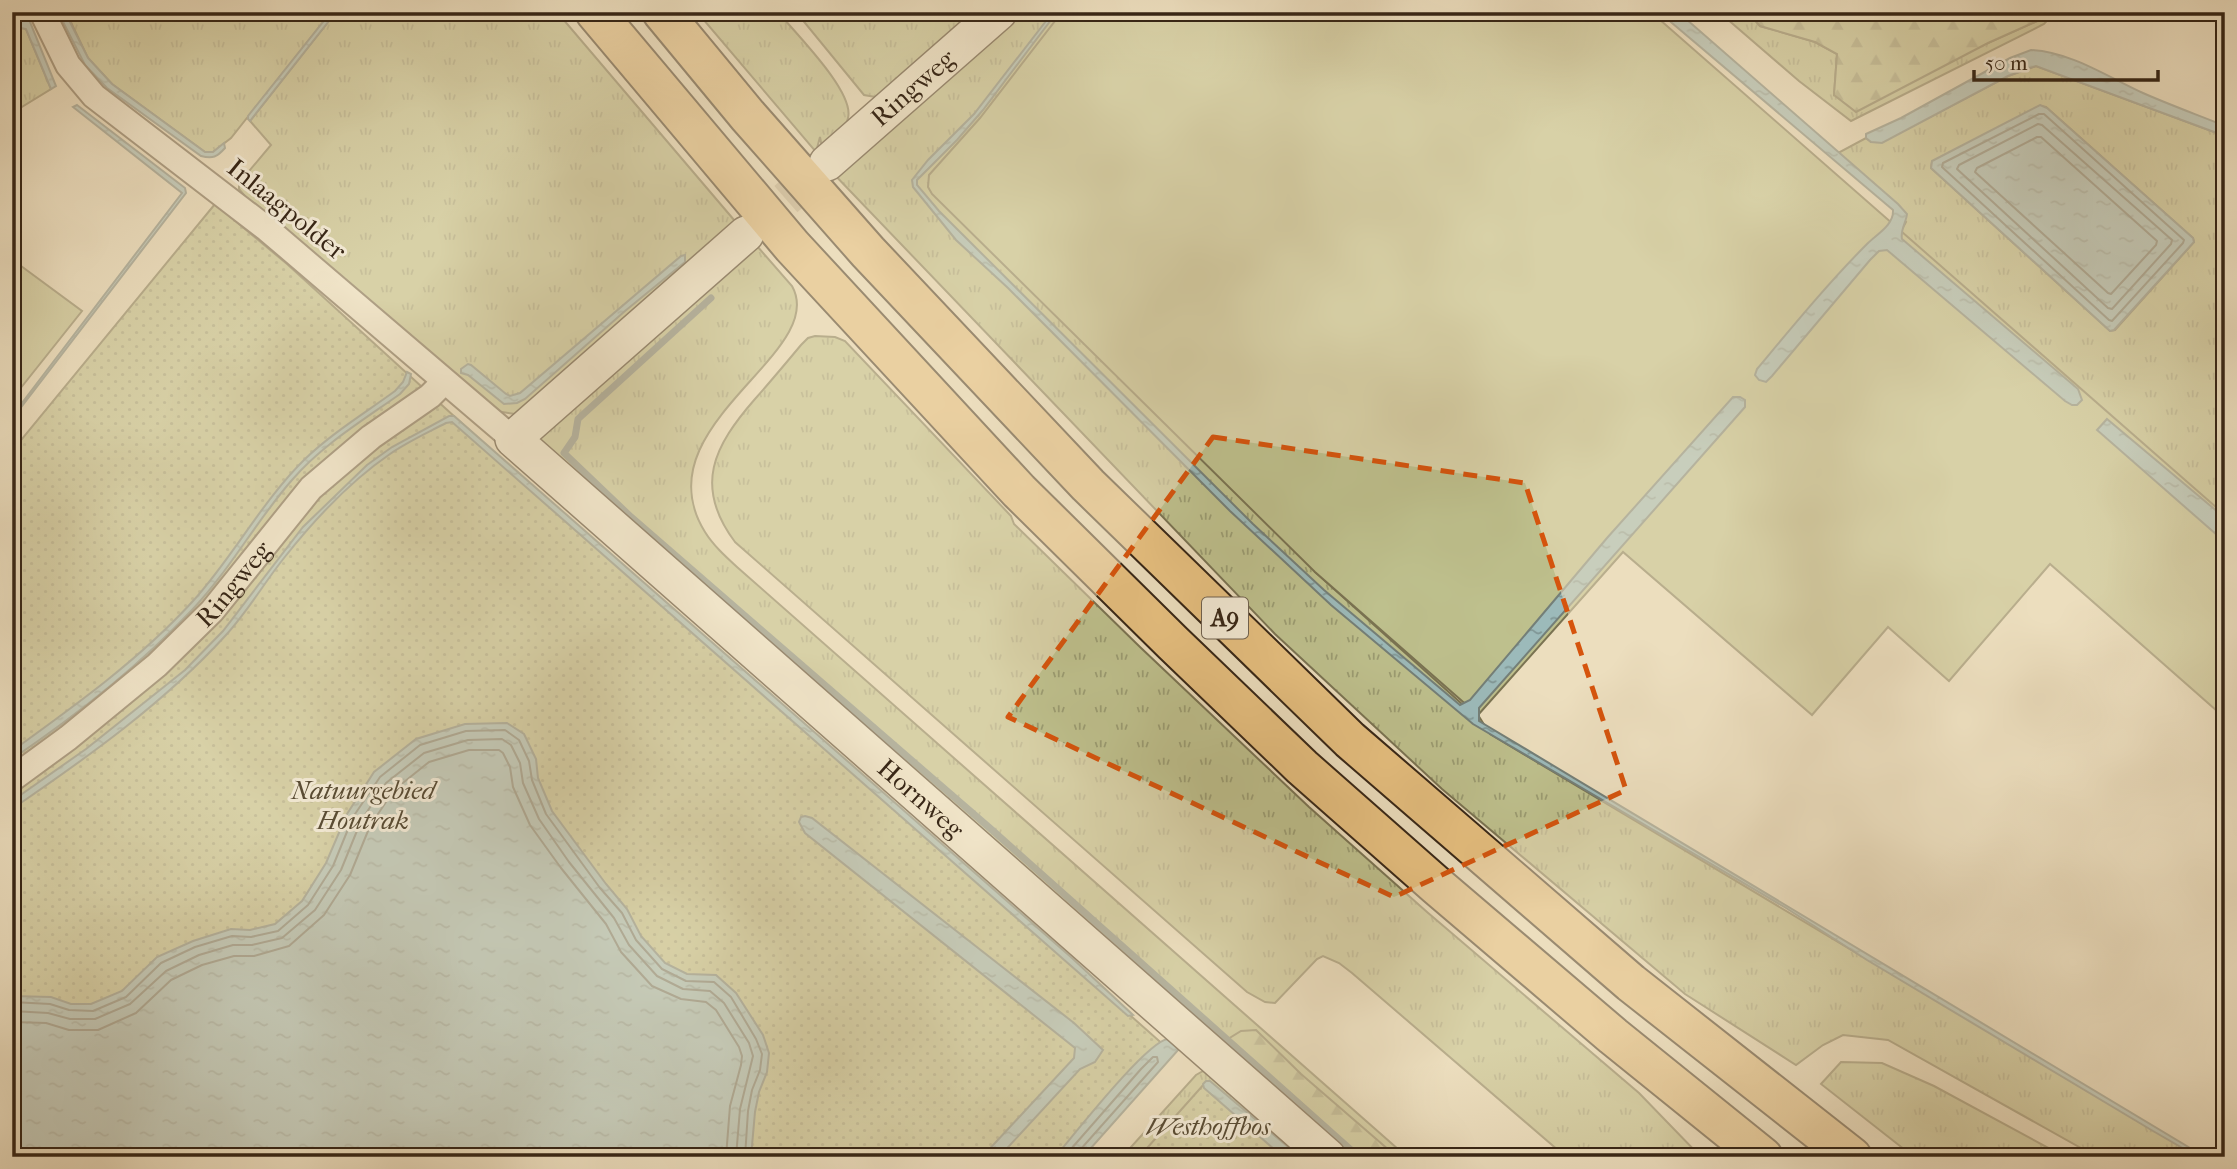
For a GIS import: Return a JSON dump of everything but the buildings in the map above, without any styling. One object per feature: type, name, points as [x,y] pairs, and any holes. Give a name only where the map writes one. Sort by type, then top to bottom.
[{"type":"highway","name":"A9","points":[[594,12],[792,246],[1019,491],[1173,643],[1302,768],[1437,886],[1613,1036],[1763,1157]]},
{"type":"highway","name":"A9","points":[[662,12],[748,116],[868,252],[1069,465],[1350,740],[1631,983],[1852,1157]]},
{"type":"street","name":"Inlaagpolder","points":[[42,12],[68,65],[93,96],[267,229],[513,439]]},
{"type":"street","name":"Ringweg","points":[[827,163],[999,12]]},
{"type":"street","points":[[513,439],[746,234]]},
{"type":"street","name":"Ringweg","points":[[12,779],[68,738],[157,665],[212,611],[311,488],[371,437],[413,408],[444,382]]},
{"type":"street","name":"Hornweg","points":[[513,439],[1328,1157]]},
{"type":"highlighted area","points":[[1213,437],[1525,483],[1626,790],[1394,897],[1008,717]]},
{"type":"green space","points":[[66,12],[331,12],[231,138],[213,152],[205,152],[112,84],[88,58]]},
{"type":"green space","points":[[336,12],[557,12],[740,227],[515,414],[496,411],[248,200],[239,189],[239,183],[271,145],[250,121]]},
{"type":"green space","points":[[697,12],[778,12],[833,79],[848,107],[844,128],[823,153],[820,137],[816,152]]},
{"type":"green space","points":[[796,12],[982,12],[881,98],[864,95]]},
{"type":"green space","points":[[1017,12],[1062,12],[1058,18],[1315,572],[1462,704],[1478,715],[1490,734],[2198,1157],[2097,1157],[1888,1040],[1843,1035],[1823,1045],[1796,1065],[1685,994],[1442,789],[1275,634],[830,170]]},
{"type":"green space","points":[[1062,12],[1651,12],[2225,515],[2225,718],[2050,564],[1949,681],[1888,627],[1812,715],[1623,552],[1478,715],[1315,572],[932,194],[928,187],[929,175],[980,118]]},
{"type":"green space","points":[[1719,12],[1748,12],[1760,26],[1815,42],[1837,54],[1834,95],[1988,43],[2044,18],[2046,12],[2055,12],[2044,24],[1851,121],[1799,81]]},
{"type":"green space","points":[[1748,12],[1922,16],[1949,21],[1973,12],[2046,12],[2044,18],[1988,43],[1856,112],[1834,95],[1837,54],[1815,42],[1760,26]]},
{"type":"green space","points":[[1832,12],[1973,12],[1949,21],[1922,16]]},
{"type":"green space","points":[[17,27],[26,29],[51,89],[12,113],[12,31]]},
{"type":"green space","points":[[2036,66],[2225,136],[2225,518],[1900,233],[1906,222],[1838,153],[1866,138],[1871,142],[1882,142],[2008,76]],"holes":[[[2040,106],[2046,107],[2193,238],[2194,242],[2115,330],[2110,331],[1931,168],[1932,162]]]},
{"type":"green space","name":"Natuurgebied Houtrak","points":[[215,204],[287,264],[478,438],[1166,1047],[1070,1157],[12,1157],[12,451]]},
{"type":"green space","points":[[757,246],[792,286],[796,312],[785,338],[714,426],[696,458],[691,494],[708,537],[737,567],[1407,1157],[1343,1157],[538,439]]},
{"type":"green space","points":[[17,263],[82,311],[12,399],[12,270]]},
{"type":"green space","points":[[835,337],[845,341],[1011,516],[1014,524],[1140,647],[1309,807],[1639,1093],[1701,1157],[1566,1157],[1352,973],[1323,956],[1275,1003],[1265,1002],[1247,992],[735,542],[722,522],[712,485],[720,450],[729,433],[755,399],[801,345],[808,338]]},
{"type":"green space","points":[[1256,1030],[1301,1074],[1397,1157],[1349,1157],[1229,1049],[1228,1039],[1241,1031]]},
{"type":"green space","points":[[1841,1062],[1882,1063],[1934,1086],[2065,1157],[1914,1157],[1821,1084]]},
{"type":"green space","name":"Westhoffbos","points":[[1205,1070],[1316,1157],[1122,1157],[1196,1075]]},
{"type":"green space","name":"Westhoffbos","points":[[1205,1083],[1288,1157],[1139,1157]]},
{"type":"water","points":[[15,12],[26,12],[56,86],[51,89],[26,29],[17,27],[12,31]]},
{"type":"water","points":[[58,12],[65,12],[88,58],[112,84],[205,152],[213,152],[224,143],[225,148],[214,156],[201,156],[107,88],[85,65]]},
{"type":"water","points":[[331,12],[336,12],[250,121],[248,116]]},
{"type":"water","points":[[1053,12],[1057,12],[983,110],[917,180],[917,185],[939,211],[1253,524],[1324,590],[1460,705],[1470,700],[1607,538],[1733,397],[1745,400],[1745,407],[1479,708],[1479,721],[2205,1157],[2198,1157],[2153,1131],[1867,960],[1786,908],[1473,724],[1331,605],[1230,511],[1008,288],[956,240],[913,187],[912,180],[974,114]]},
{"type":"water","points":[[1659,12],[1678,12],[1898,204],[1907,214],[1902,239],[2078,389],[2082,400],[2077,405],[2065,401],[1887,250],[1879,251],[1870,260],[1772,376],[1766,382],[1759,380],[1755,375],[1757,369],[1839,273],[1888,225],[1893,210]]},
{"type":"water","points":[[2031,50],[2075,60],[2143,93],[2225,126],[2225,136],[2036,66],[2008,76],[1882,143],[1871,142],[1866,138],[1866,134],[1901,118],[2010,58]]},
{"type":"water","points":[[77,105],[185,188],[186,193],[12,419],[182,193],[73,107]]},
{"type":"water","points":[[2040,105],[2047,108],[2193,238],[2194,242],[2114,330],[2110,331],[1931,168],[1932,161]]},
{"type":"water","points":[[685,255],[685,262],[525,399],[504,404],[468,375],[461,373],[461,369],[471,365],[506,394],[510,396],[520,393]]},
{"type":"water","points":[[407,372],[411,374],[409,384],[400,394],[329,445],[292,480],[219,579],[172,631],[106,689],[12,759],[12,751],[107,680],[173,622],[208,584],[289,475],[326,440],[395,391]]},
{"type":"water","points":[[449,416],[454,416],[1072,958],[1133,1015],[1128,1016],[452,422],[403,446],[360,477],[307,530],[234,626],[177,684],[124,728],[12,809],[12,801],[86,749],[185,670],[223,631],[303,527],[367,465],[392,447]]},
{"type":"water","points":[[2107,419],[2225,518],[2225,542],[2097,430]]},
{"type":"water","points":[[507,723],[524,734],[536,759],[538,778],[552,811],[627,909],[641,936],[665,963],[687,974],[716,975],[736,993],[763,1035],[769,1053],[767,1072],[755,1112],[751,1157],[12,1157],[12,996],[51,997],[71,1004],[91,1004],[122,991],[157,957],[193,941],[231,929],[250,930],[275,924],[302,901],[326,863],[347,814],[374,772],[416,739],[465,724]]},
{"type":"water","points":[[801,817],[812,818],[1074,1023],[1103,1050],[1095,1062],[1080,1069],[999,1157],[982,1157],[1074,1058],[1075,1048],[805,833],[799,822]]},
{"type":"water","points":[[1168,1039],[1178,1045],[1179,1049],[1083,1157],[1055,1157],[1144,1055]]},
{"type":"water","points":[[1206,1081],[1210,1081],[1300,1157],[1283,1157],[1204,1088]]},
{"type":"waterway","points":[[711,298],[578,419],[575,437],[564,453],[631,517],[992,830],[1359,1157]]},
{"type":"tunnel","points":[[746,234],[827,163]]}]
